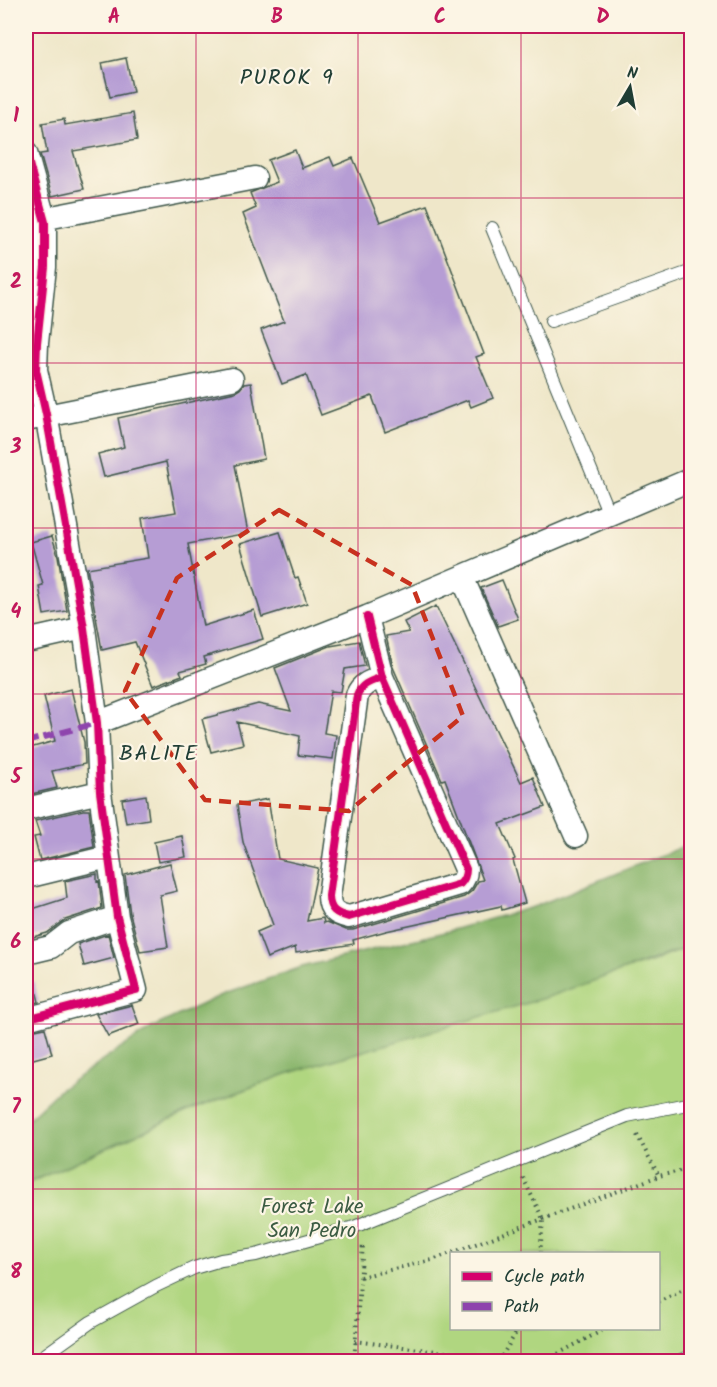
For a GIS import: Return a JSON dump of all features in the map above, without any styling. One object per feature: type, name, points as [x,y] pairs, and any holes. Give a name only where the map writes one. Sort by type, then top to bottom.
[{"type":"street","points":[[26,153],[35,224],[45,267],[37,343],[36,417],[84,628],[97,723],[100,792],[108,857],[117,917],[136,990],[26,1019]]},
{"type":"street","points":[[35,224],[52,217],[255,178]]},
{"type":"street","points":[[36,417],[232,379]]},
{"type":"street","points":[[97,723],[367,617],[692,479]]},
{"type":"street","points":[[462,577],[576,836]]},
{"type":"street","points":[[367,617],[382,677],[466,873],[460,884],[349,917],[333,910],[329,905],[329,896],[357,694],[360,688],[382,677]]},
{"type":"street","points":[[26,641],[84,628]]},
{"type":"street","points":[[26,809],[100,792]]},
{"type":"street","points":[[26,877],[108,857]]},
{"type":"street","points":[[26,953],[51,947],[69,933],[117,917]]},
{"type":"lane","points":[[492,228],[609,514]]},
{"type":"lane","points":[[551,321],[692,272]]},
{"type":"lane","points":[[35,1362],[91,1322],[194,1268],[220,1260],[256,1255],[364,1222],[627,1116],[692,1103]]},
{"type":"lane","points":[[677,1362],[692,1355]]},
{"type":"path","points":[[627,1116],[659,1176]]},
{"type":"path","points":[[515,1161],[543,1219],[540,1252]]},
{"type":"path","points":[[454,1252],[659,1176],[692,1168]]},
{"type":"path","points":[[354,1362],[364,1222]]},
{"type":"path","points":[[360,1277],[432,1260],[450,1253]]},
{"type":"path","points":[[660,1301],[692,1286]]},
{"type":"path","points":[[355,1341],[500,1359],[518,1330]]},
{"type":"path","points":[[542,1362],[605,1330]]},
{"type":"highlighted area","points":[[279,510],[412,585],[463,716],[349,811],[205,800],[125,691],[177,578]]},
{"type":"green space","points":[[691,843],[691,946],[551,996],[286,1074],[193,1109],[26,1184],[26,1121],[59,1090],[153,1027],[222,995],[302,967],[449,931],[536,906]]},
{"type":"green space","name":"Forest Lake San Pedro","points":[[691,946],[691,1361],[26,1361],[26,1184],[193,1109],[286,1074],[653,961]]},
{"type":"building","points":[[126,58],[133,92],[110,97],[102,63]]},
{"type":"building","points":[[133,113],[137,140],[73,151],[84,189],[52,196],[40,154],[47,153],[42,123],[64,119],[65,125]]},
{"type":"building","points":[[295,150],[302,168],[330,157],[334,166],[353,158],[380,222],[427,205],[484,354],[476,357],[493,398],[471,407],[468,400],[385,432],[372,396],[321,415],[306,375],[282,384],[261,330],[284,321],[243,214],[256,208],[250,193],[277,182],[268,160]]},
{"type":"building","points":[[251,383],[264,459],[235,465],[248,533],[188,544],[203,626],[254,610],[263,639],[204,657],[206,664],[180,671],[182,675],[153,686],[135,642],[102,650],[87,568],[148,558],[142,518],[176,512],[166,462],[104,477],[98,454],[124,447],[118,418],[235,392],[244,384]]},
{"type":"building","points":[[280,532],[295,578],[298,577],[307,603],[262,617],[240,544]]},
{"type":"building","points":[[52,536],[58,556],[67,611],[44,615],[39,586],[43,585],[31,542]]},
{"type":"building","points":[[502,580],[518,619],[498,626],[481,588]]},
{"type":"building","points":[[436,606],[521,782],[533,777],[545,807],[500,824],[515,859],[513,860],[525,903],[502,910],[501,906],[386,931],[353,940],[354,944],[296,953],[295,947],[267,958],[257,932],[273,925],[243,842],[237,805],[268,799],[278,859],[318,868],[307,921],[323,918],[324,923],[353,930],[464,897],[472,891],[478,881],[483,880],[445,779],[442,780],[393,667],[386,636],[409,632],[404,622]]},
{"type":"building","points":[[359,641],[365,666],[345,669],[341,692],[331,691],[324,733],[336,735],[333,759],[298,755],[300,736],[237,722],[243,744],[211,752],[202,719],[258,704],[291,711],[275,668],[330,646]]},
{"type":"building","points":[[71,689],[84,742],[85,764],[52,771],[57,788],[27,795],[26,749],[55,741],[44,696]]},
{"type":"building","points":[[146,795],[149,819],[126,823],[122,799]]},
{"type":"building","points":[[89,810],[94,847],[40,860],[34,837],[40,836],[35,821]]},
{"type":"building","points":[[182,836],[186,857],[158,862],[154,842]]},
{"type":"building","points":[[170,863],[177,891],[160,895],[168,947],[140,951],[130,914],[125,875]]},
{"type":"building","points":[[97,874],[102,908],[65,920],[47,933],[26,939],[26,911],[67,898],[65,881]]},
{"type":"building","points":[[108,934],[114,958],[84,966],[78,944]]},
{"type":"building","points":[[34,982],[39,1002],[26,1005],[26,983]]},
{"type":"building","points":[[132,1005],[139,1024],[108,1036],[96,1014]]},
{"type":"building","points":[[45,1028],[52,1054],[26,1061],[26,1032]]},
{"type":"marked path","points":[[26,742],[97,723]]},
{"type":"cycle path","points":[[26,153],[45,222],[45,267],[36,370],[84,628],[97,723],[100,792],[117,917],[136,990],[26,1019]]},
{"type":"cycle path","points":[[367,617],[382,677],[466,871],[460,884],[349,917],[334,911],[330,905],[329,896],[357,695],[364,685],[382,677]]},
{"type":"district","name":"PUROK 9","points":[[287,76]]},
{"type":"district","name":"BALITE","points":[[159,752]]}]
